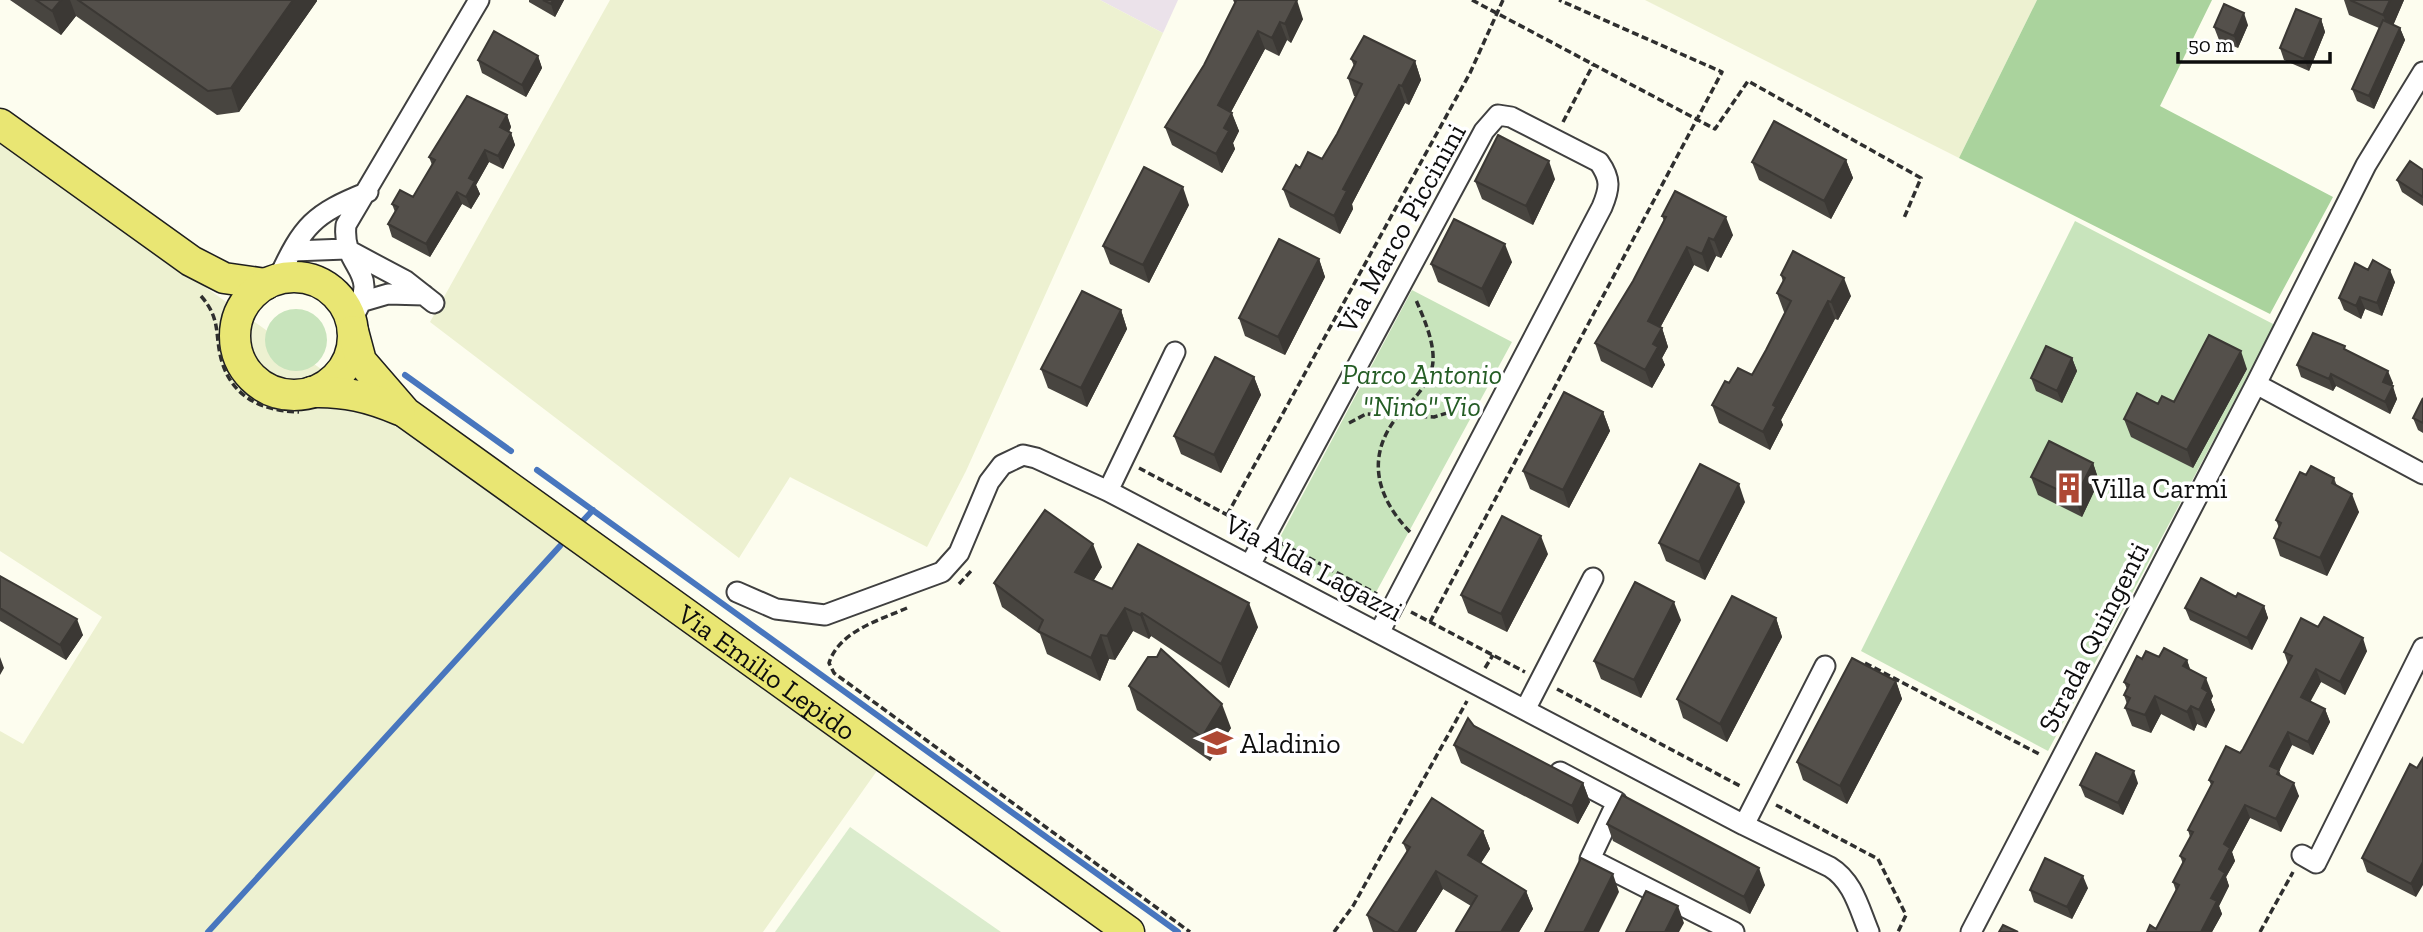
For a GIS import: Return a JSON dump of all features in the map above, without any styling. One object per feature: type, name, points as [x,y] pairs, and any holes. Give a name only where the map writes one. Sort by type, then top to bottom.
[{"type":"main road","name":"Via Emilio Lepido","points":[[0,124],[191,261],[224,278],[272,282],[296,277],[315,280],[331,289],[356,317],[361,360],[406,413]]},
{"type":"main road","name":"Via Emilio Lepido","points":[[191,261],[219,289],[235,314],[235,335],[242,363],[263,386],[308,402],[341,391],[373,399],[406,413],[1129,932]]},
{"type":"main road","points":[[235,335],[243,305],[272,282]]},
{"type":"main road","points":[[308,402],[344,369],[352,350],[356,317]]},
{"type":"street","points":[[356,317],[363,272],[346,249],[346,225],[368,192],[479,0]]},
{"type":"street","name":"Strada Quingenti","points":[[1971,932],[2256,384],[2366,165],[2423,72]]},
{"type":"street","name":"Via Marco Piccinini","points":[[1250,565],[1484,131],[1498,115],[1511,117],[1599,162],[1608,174],[1610,188],[1379,633]]},
{"type":"street","points":[[272,282],[309,223],[318,214],[368,192]]},
{"type":"street","points":[[293,251],[346,249],[389,271],[429,299],[388,294],[356,317]]},
{"type":"street","points":[[1108,491],[1175,352]]},
{"type":"street","points":[[2256,384],[2423,474]]},
{"type":"street","name":"Via Alda Lagazzi","points":[[737,592],[776,609],[825,615],[942,572],[959,553],[989,482],[1002,465],[1023,455],[1036,457],[1108,491],[1744,825],[1843,874],[1869,932]]},
{"type":"street","points":[[1525,710],[1592,578]]},
{"type":"street","points":[[2302,855],[2316,863],[2423,648]]},
{"type":"street","points":[[1744,825],[1825,666]]},
{"type":"street","points":[[1545,764],[1617,802],[1590,859],[1734,932]]},
{"type":"path","points":[[1472,0],[1715,129],[1748,81],[1921,178],[1904,218]]},
{"type":"path","points":[[1227,515],[1470,73],[1503,0]]},
{"type":"path","points":[[1430,622],[1722,72],[1559,0]]},
{"type":"path","points":[[1553,139],[1593,65]]},
{"type":"path","points":[[1402,283],[1417,301],[1430,337],[1432,367],[1418,395],[1379,445],[1376,474],[1398,519],[1424,546]]},
{"type":"path","points":[[196,291],[212,310],[218,323],[222,362],[240,395],[268,407],[308,402]]},
{"type":"path","points":[[1319,437],[1366,414],[1434,417],[1504,393]]},
{"type":"path","points":[[1123,459],[1878,859],[1906,915],[1898,932]]},
{"type":"path","points":[[952,587],[963,582],[975,563]]},
{"type":"path","points":[[918,603],[861,629],[839,644],[830,663],[834,673],[1187,931]]},
{"type":"path","points":[[1864,663],[2058,764]]},
{"type":"path","points":[[1334,932],[1353,906],[1469,699],[1457,693]]},
{"type":"path","points":[[2260,932],[2302,855]]},
{"type":"shaded area","points":[[1100,0],[1178,0],[1163,33]]},
{"type":"green space","points":[[610,0],[1100,0],[1163,33],[966,471],[927,547],[790,477],[739,558],[430,322]]},
{"type":"green space","points":[[1645,0],[2037,0],[1959,158]]},
{"type":"green space","points":[[2037,0],[2212,0],[2160,106],[2333,197],[2270,314],[1959,158]]},
{"type":"green space","points":[[0,142],[881,765],[763,932],[0,932],[0,731],[23,744],[102,617],[0,551]]},
{"type":"green space","points":[[2075,221],[2275,325],[2048,751],[1861,651]]},
{"type":"green space","name":"Parco Antonio \"Nino\" Vio","points":[[1412,290],[1512,342],[1368,607],[1270,556]]},
{"type":"green space","points":[[296,309],[318,318],[327,340],[318,362],[296,371],[274,362],[265,340],[274,318]]},
{"type":"green space","points":[[850,827],[1001,932],[775,932]]},
{"type":"building","points":[[36,0],[61,0],[52,11]]},
{"type":"building","points":[[78,0],[293,0],[231,88],[208,91]]},
{"type":"building","points":[[1234,0],[1297,0],[1285,24],[1280,22],[1272,38],[1258,31],[1218,105],[1232,113],[1224,128],[1229,131],[1216,154],[1165,127],[1204,65],[1236,1]]},
{"type":"building","points":[[2350,0],[2390,0],[2383,15]]},
{"type":"building","points":[[2224,4],[2244,13],[2234,36],[2214,27]]},
{"type":"building","points":[[2296,9],[2321,19],[2304,59],[2280,48]]},
{"type":"building","points":[[2383,20],[2400,28],[2369,96],[2352,89]]},
{"type":"building","points":[[494,31],[538,56],[522,85],[478,60]]},
{"type":"building","points":[[1364,36],[1415,61],[1402,86],[1399,85],[1343,189],[1347,191],[1334,216],[1283,189],[1296,165],[1300,168],[1308,152],[1322,159],[1337,134],[1362,84],[1348,78],[1356,62],[1351,59]]},
{"type":"building","points":[[467,96],[507,115],[500,127],[511,133],[498,156],[485,150],[469,178],[475,181],[466,197],[457,192],[426,244],[388,224],[398,207],[392,204],[400,190],[413,197],[435,160],[429,157]]},
{"type":"building","points":[[1774,121],[1846,160],[1824,201],[1752,162]]},
{"type":"building","points":[[1498,135],[1549,161],[1526,206],[1475,181]]},
{"type":"building","points":[[2410,161],[2423,170],[2423,197],[2397,180]]},
{"type":"building","points":[[1144,167],[1183,187],[1143,265],[1103,246]]},
{"type":"building","points":[[1675,191],[1726,217],[1714,240],[1709,238],[1702,254],[1687,247],[1648,321],[1662,328],[1653,344],[1658,347],[1645,370],[1595,343],[1633,281],[1666,217],[1662,216]]},
{"type":"building","points":[[1454,219],[1505,244],[1482,289],[1431,264]]},
{"type":"building","points":[[1279,239],[1319,259],[1278,337],[1239,318]]},
{"type":"building","points":[[1793,251],[1844,278],[1831,302],[1828,301],[1773,405],[1776,407],[1763,432],[1712,405],[1725,381],[1729,383],[1738,368],[1752,375],[1766,350],[1791,301],[1777,293],[1785,278],[1781,275]]},
{"type":"building","points":[[2373,260],[2390,270],[2377,303],[2360,297],[2356,306],[2339,298],[2355,263],[2368,270]]},
{"type":"building","points":[[1082,291],[1121,310],[1081,388],[1041,369]]},
{"type":"building","points":[[2313,333],[2345,346],[2344,349],[2388,371],[2383,382],[2393,386],[2385,402],[2331,374],[2329,379],[2297,365]]},
{"type":"building","points":[[2209,335],[2241,351],[2187,450],[2124,419],[2137,393],[2158,404],[2162,396],[2174,402]]},
{"type":"building","points":[[2046,346],[2072,358],[2057,391],[2031,378]]},
{"type":"building","points":[[1215,357],[1254,377],[1214,455],[1174,436]]},
{"type":"building","points":[[1564,392],[1603,412],[1563,490],[1523,471]]},
{"type":"building","points":[[2423,398],[2423,423],[2413,418]]},
{"type":"building","points":[[2049,441],[2093,463],[2075,498],[2031,477]]},
{"type":"building","points":[[1700,464],[1739,484],[1699,562],[1659,543]]},
{"type":"building","points":[[2311,466],[2334,478],[2332,483],[2352,494],[2320,558],[2274,538],[2281,523],[2276,520],[2300,472],[2306,475]]},
{"type":"building","points":[[1045,510],[1093,544],[1075,572],[1112,589],[1138,544],[1249,603],[1221,664],[1142,613],[1140,615],[1125,608],[1107,636],[1101,635],[1091,658],[1038,631],[1043,620],[994,583]]},
{"type":"building","points":[[1502,516],[1541,536],[1501,614],[1461,595]]},
{"type":"building","points":[[0,576],[77,619],[60,645],[0,608]]},
{"type":"building","points":[[2201,578],[2236,597],[2238,593],[2264,606],[2247,638],[2185,608]]},
{"type":"building","points":[[1635,582],[1674,602],[1634,680],[1594,661]]},
{"type":"building","points":[[1732,596],[1776,618],[1720,724],[1677,699]]},
{"type":"building","points":[[2324,617],[2363,638],[2340,682],[2316,669],[2301,697],[2325,709],[2308,742],[2288,732],[2270,766],[2279,770],[2277,774],[2294,783],[2276,819],[2245,805],[2224,844],[2230,848],[2219,869],[2225,873],[2211,898],[2217,901],[2201,932],[2147,932],[2150,925],[2156,929],[2179,885],[2173,882],[2185,859],[2180,856],[2193,832],[2188,830],[2213,782],[2209,780],[2226,746],[2240,753],[2243,749],[2292,656],[2284,652],[2301,618],[2318,627]]},
{"type":"building","points":[[2164,648],[2187,660],[2183,666],[2206,678],[2202,688],[2208,692],[2199,710],[2191,706],[2187,712],[2155,696],[2145,715],[2125,708],[2130,698],[2124,695],[2129,685],[2124,682],[2137,656],[2142,659],[2146,651],[2159,657]]},
{"type":"building","points":[[1161,649],[1222,704],[1202,737],[1129,686],[1148,657],[1157,657]]},
{"type":"building","points":[[1852,658],[1896,681],[1840,786],[1797,762]]},
{"type":"building","points":[[1468,718],[1474,726],[1583,783],[1572,806],[1454,745]]},
{"type":"building","points":[[2096,753],[2134,771],[2118,803],[2080,785]]},
{"type":"building","points":[[2423,758],[2423,862],[2411,884],[2362,858],[2410,764],[2417,768]]},
{"type":"building","points":[[1622,795],[1759,868],[1744,897],[1607,824]]},
{"type":"building","points":[[1432,798],[1483,831],[1468,855],[1526,891],[1501,932],[1456,931],[1477,896],[1436,871],[1398,932],[1367,915],[1410,847],[1403,843]]},
{"type":"building","points":[[1581,858],[1613,874],[1584,932],[1545,932]]},
{"type":"building","points":[[2045,858],[2083,876],[2067,907],[2030,890]]},
{"type":"building","points":[[1646,891],[1678,906],[1665,932],[1626,932]]},
{"type":"building","points":[[2003,925],[2018,932],[1999,932]]},
{"type":"waterway","points":[[405,375],[511,451]]},
{"type":"waterway","points":[[537,470],[1178,932]]},
{"type":"waterway","points":[[578,526],[593,510]]},
{"type":"waterway","points":[[208,932],[560,546]]},
{"type":"place","name":"Villa Carmi","points":[[2069,488]]},
{"type":"place","name":"Aladinio","points":[[1217,743]]}]
